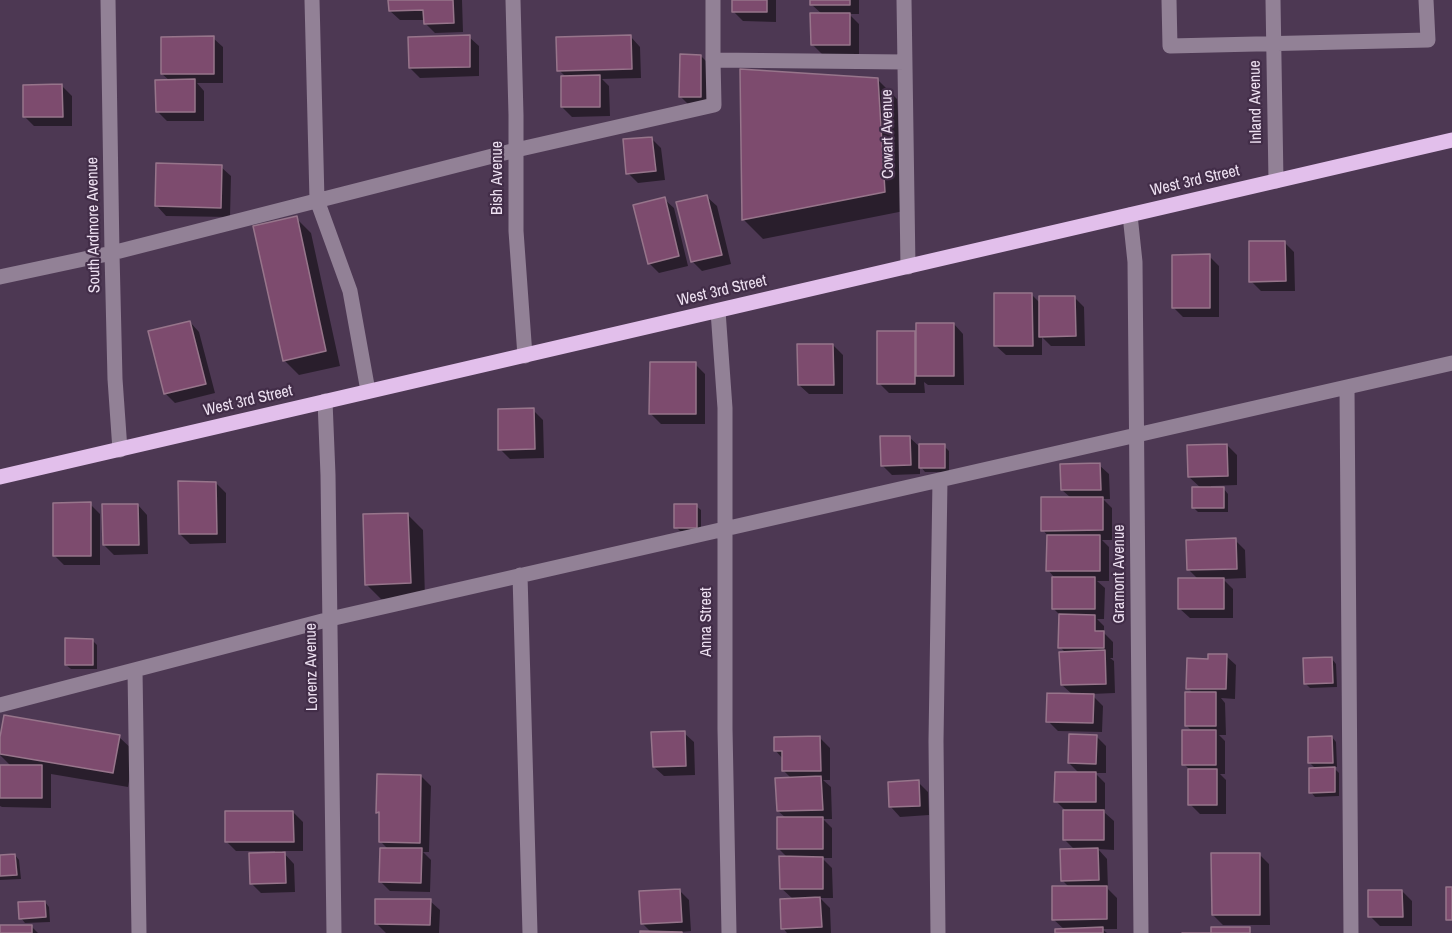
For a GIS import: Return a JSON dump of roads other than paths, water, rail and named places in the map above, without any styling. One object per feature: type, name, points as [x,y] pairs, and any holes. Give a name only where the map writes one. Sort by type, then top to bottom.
[{"type":"main road","name":"West 3rd Street","points":[[0,477],[1452,140]]},
{"type":"street","name":"South Ardmore Avenue","points":[[108,0],[115,379],[120,450]]},
{"type":"street","points":[[312,0],[317,200],[350,291],[368,392]]},
{"type":"street","name":"Bish Avenue","points":[[513,0],[516,231],[525,356]]},
{"type":"street","points":[[0,277],[112,253],[516,150],[714,105],[713,0]]},
{"type":"street","name":"Cowart Avenue","points":[[904,0],[908,267]]},
{"type":"street","points":[[1169,0],[1170,46],[1428,40],[1426,0]]},
{"type":"street","name":"Inland Avenue","points":[[1273,0],[1276,181]]},
{"type":"street","points":[[713,60],[905,62]]},
{"type":"street","name":"Gramont Avenue","points":[[1130,214],[1135,262],[1141,933]]},
{"type":"street","name":"Anna Street","points":[[718,311],[725,408],[725,718],[729,933]]},
{"type":"street","points":[[0,705],[330,619],[1452,363]]},
{"type":"street","points":[[1347,387],[1352,933]]},
{"type":"street","name":"Lorenz Avenue","points":[[326,401],[334,933]]},
{"type":"street","points":[[938,933],[936,741],[940,480]]},
{"type":"street","points":[[520,575],[530,933]]},
{"type":"street","points":[[135,670],[139,933]]}]
